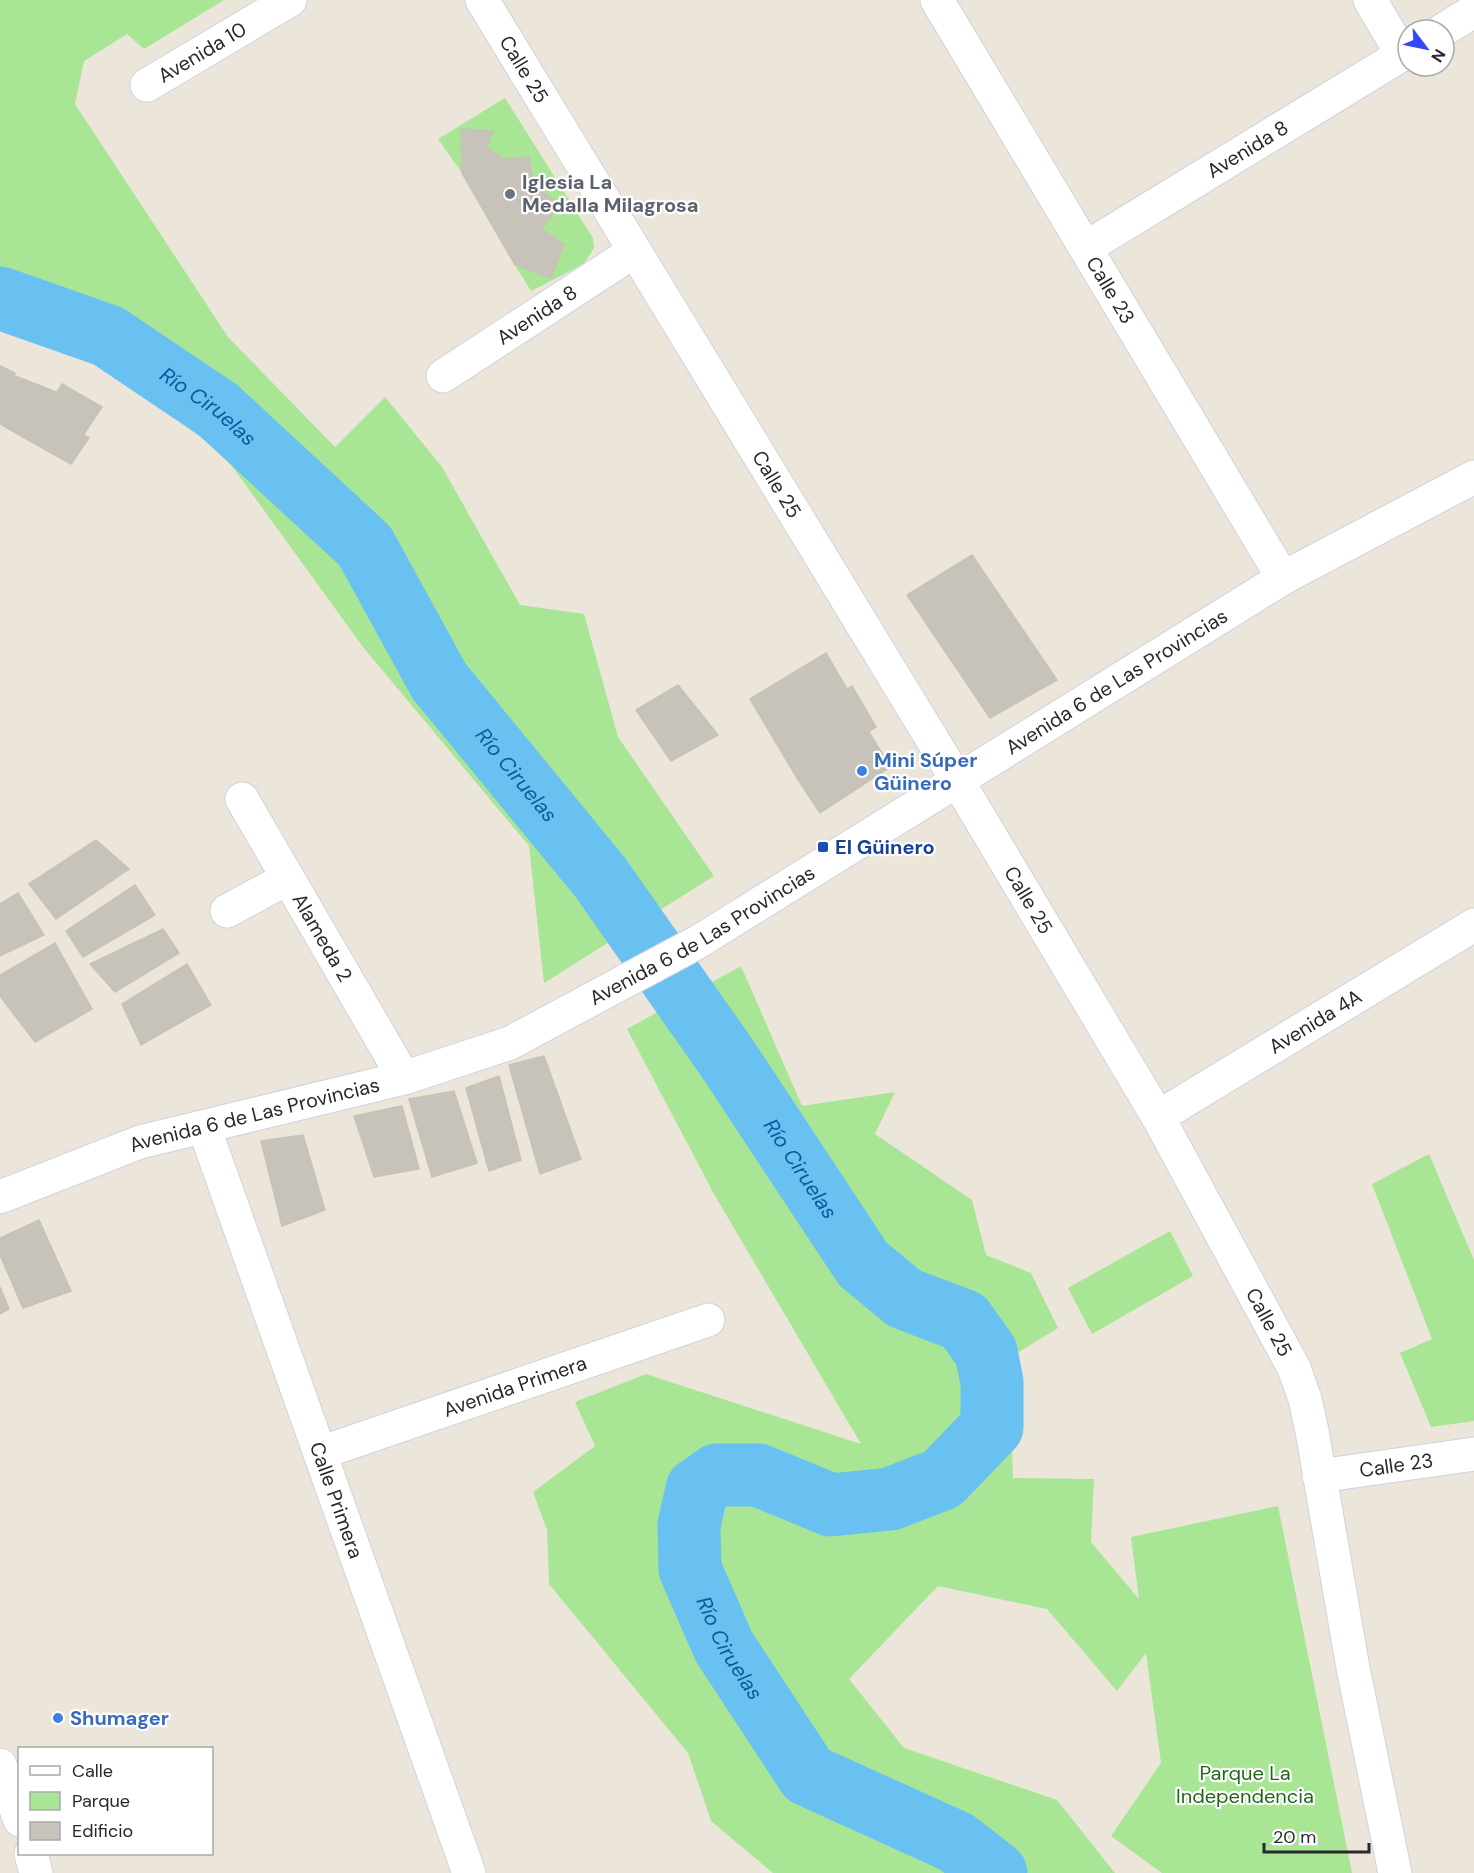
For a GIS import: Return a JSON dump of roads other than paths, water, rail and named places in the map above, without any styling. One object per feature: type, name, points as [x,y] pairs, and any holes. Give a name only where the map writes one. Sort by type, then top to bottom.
[{"type":"street","name":"Avenida 10","points":[[147,86],[290,0]]},
{"type":"street","name":"Calle 25","points":[[482,0],[633,252],[957,780],[1158,1117],[1294,1368],[1305,1399],[1353,1668],[1395,1873]]},
{"type":"street","name":"Calle 23","points":[[937,0],[1087,247],[1283,578]]},
{"type":"street","points":[[1370,0],[1396,39]]},
{"type":"street","points":[[1456,22],[1474,11]]},
{"type":"street","name":"Avenida 8","points":[[1087,247],[1396,58]]},
{"type":"street","name":"Avenida 8","points":[[443,376],[633,252]]},
{"type":"street","name":"Avenida 6 de Las Provincias","points":[[0,1197],[140,1142],[404,1078],[510,1043],[698,942],[1283,578],[1474,477]]},
{"type":"street","name":"Alameda 2","points":[[242,799],[404,1078]]},
{"type":"street","points":[[227,911],[288,878]]},
{"type":"street","name":"Avenida 4A","points":[[1158,1117],[1474,925]]},
{"type":"street","name":"Calle Primera","points":[[204,1127],[469,1873]]},
{"type":"street","name":"Avenida Primera","points":[[320,1453],[708,1320]]},
{"type":"street","name":"Calle 23","points":[[1319,1476],[1474,1454]]},
{"type":"street","points":[[0,1765],[18,1814]]},
{"type":"street","points":[[31,1855],[36,1873]]},
{"type":"waterway","name":"Río Ciruelas","points":[[0,298],[108,336],[218,410],[365,546],[439,681],[600,877],[727,1058],[863,1264],[904,1298],[964,1321],[986,1352],[992,1382],[992,1427],[942,1479],[890,1499],[831,1505],[758,1475],[717,1475],[697,1489],[689,1525],[690,1569],[724,1647],[808,1775],[956,1842],[996,1873]]},
{"type":"place","name":"Iglesia La Medalla Milagrosa","points":[[510,194]]},
{"type":"place","name":"Mini Súper Güinero","points":[[862,771]]},
{"type":"place","name":"El Güinero","points":[[823,847]]},
{"type":"place","name":"Shumager","points":[[58,1718]]},
{"type":"park label","name":"Parque La Independencia","points":[[1245,1784]]}]
